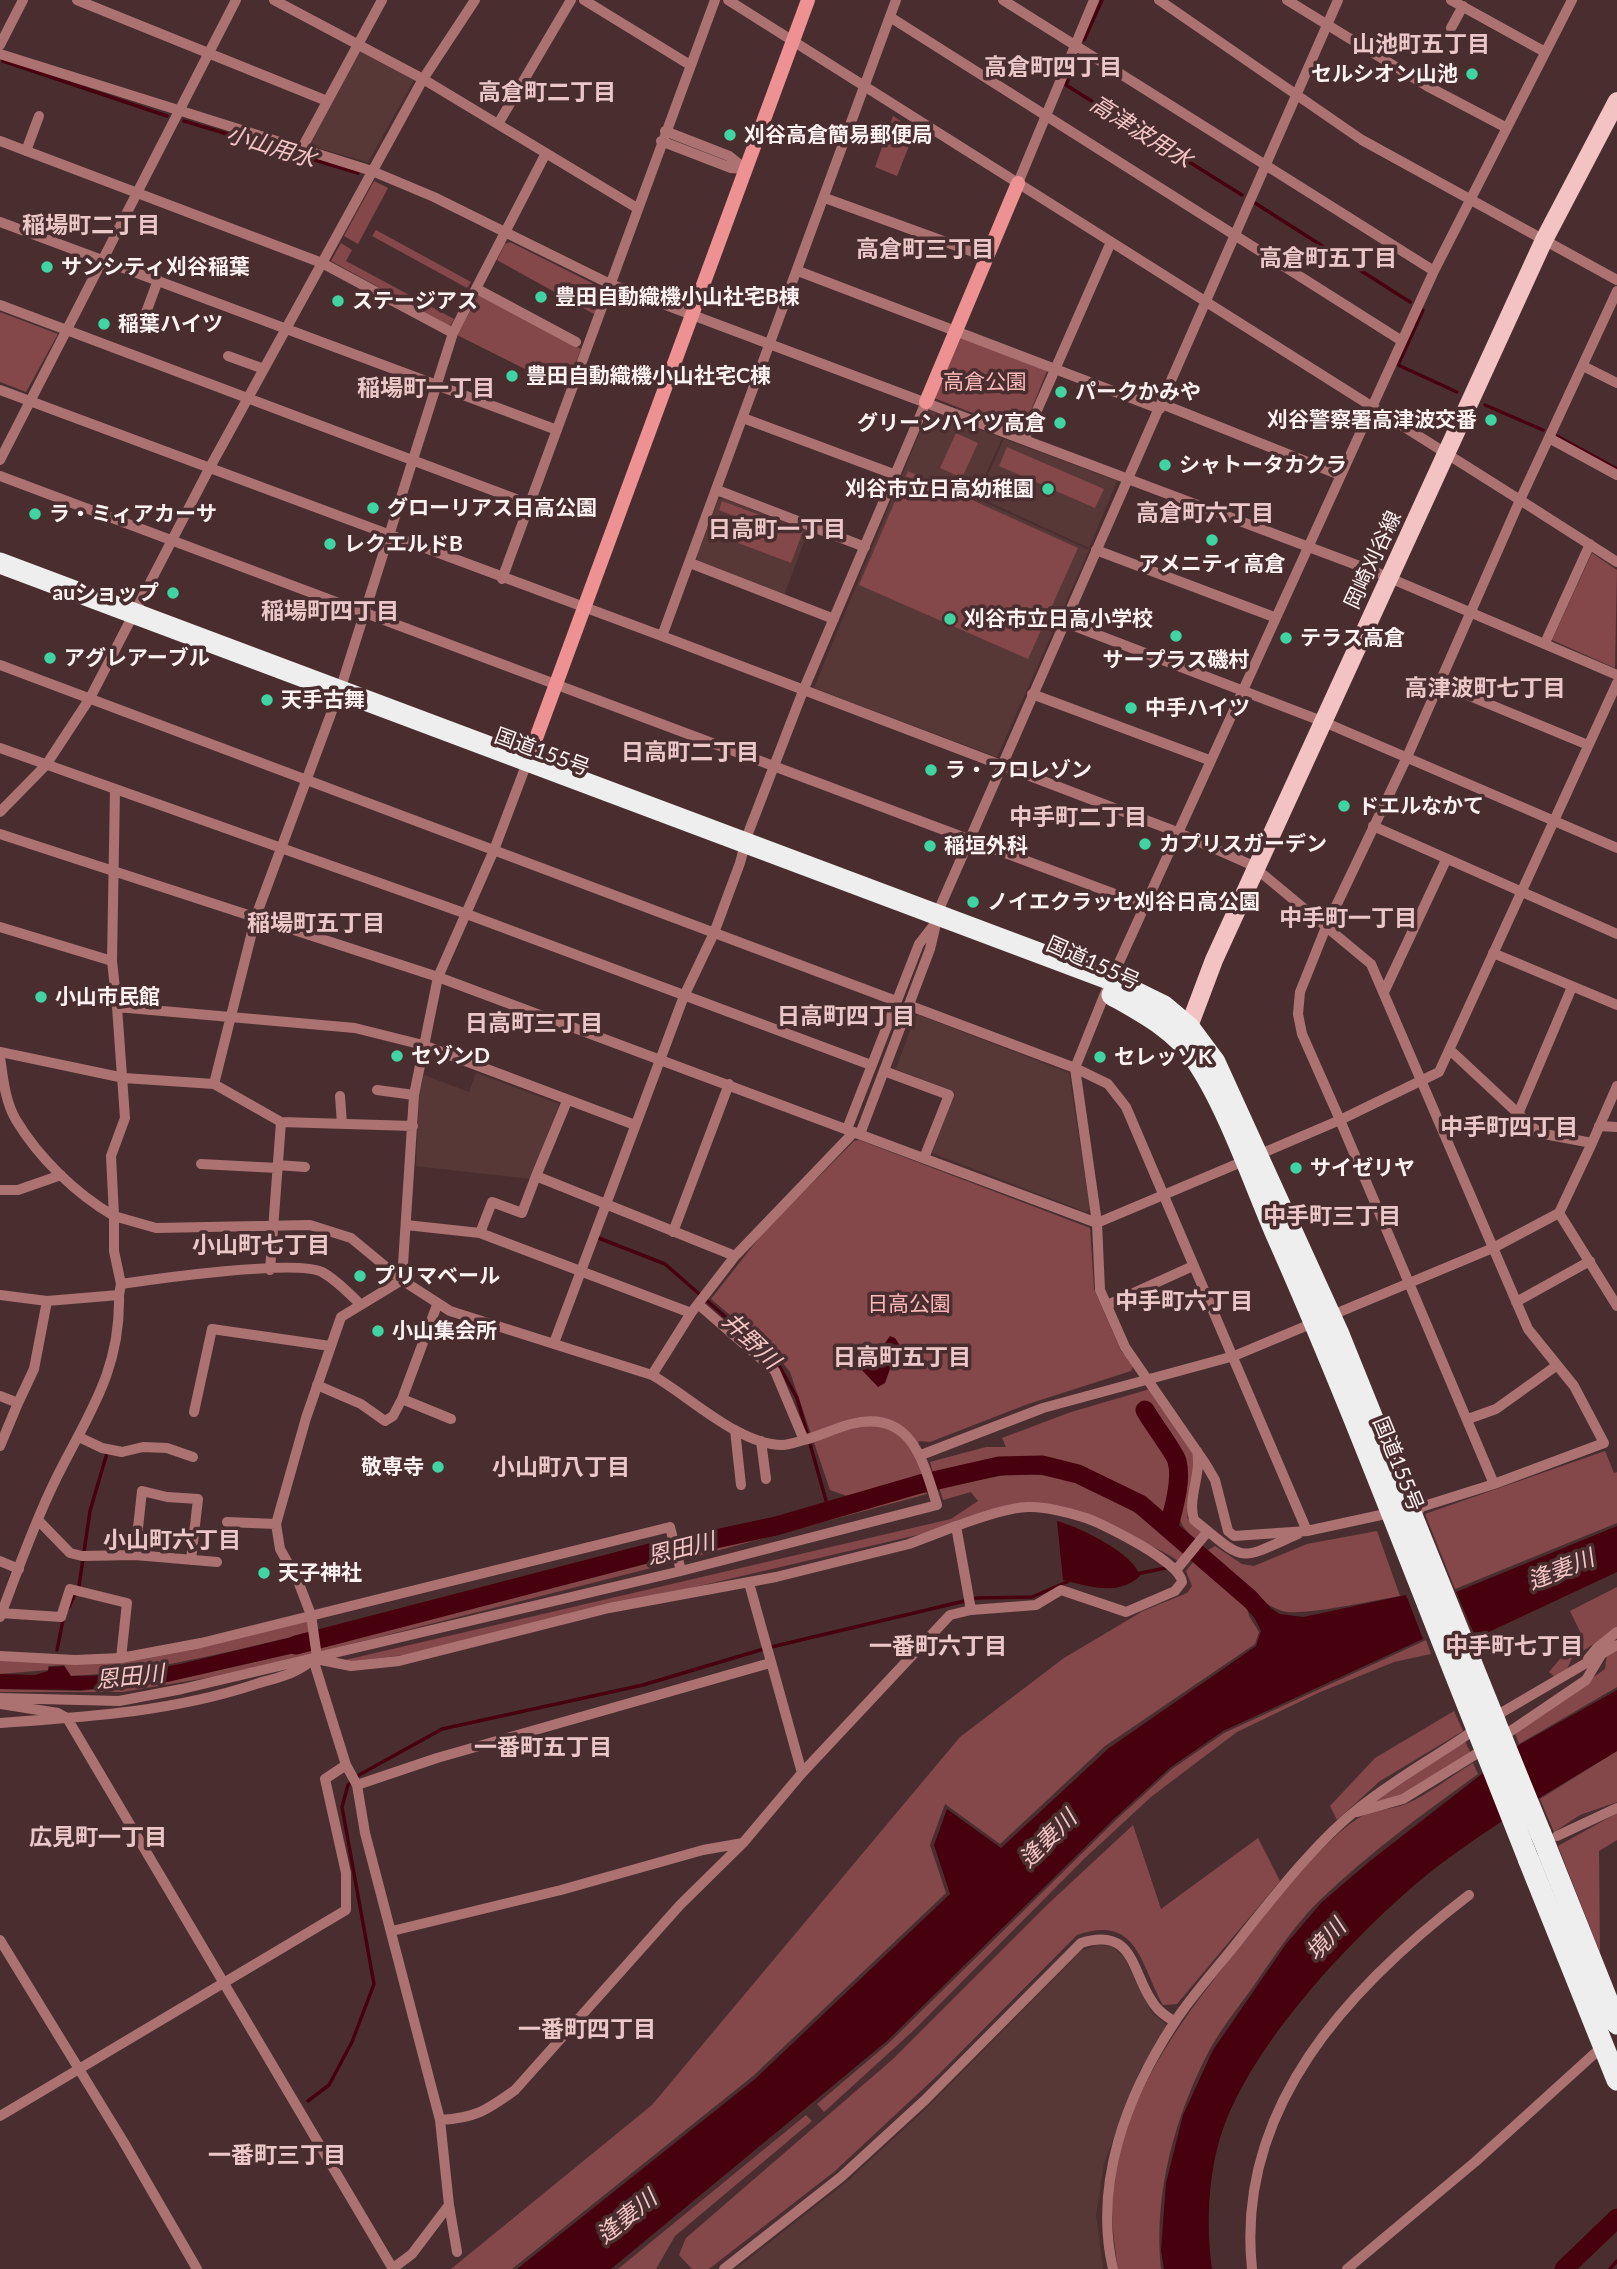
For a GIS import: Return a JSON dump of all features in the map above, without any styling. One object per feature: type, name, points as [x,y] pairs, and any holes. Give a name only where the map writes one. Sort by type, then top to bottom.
[{"type":"highway","name":"国道155号","points":[[0,563],[132,619]]},
{"type":"highway","name":"国道155号","points":[[0,576],[132,619],[1164,1006],[1186,1036],[1214,1062],[1251,1158],[1322,1319],[1399,1518],[1486,1723],[1528,1861],[1617,2080]]},
{"type":"highway","name":"国道155号","points":[[1486,1723],[1550,1835],[1617,2024]]},
{"type":"main road","name":"岡崎刈谷線","points":[[1186,1036],[1214,960],[1544,240],[1617,101]]},
{"type":"street","points":[[0,45],[23,0]]},
{"type":"street","points":[[0,460],[236,0]]},
{"type":"street","points":[[274,0],[423,79],[637,208]]},
{"type":"street","points":[[301,149],[382,0]]},
{"type":"street","points":[[0,812],[46,765],[90,698],[209,469],[423,79],[475,0]]},
{"type":"street","points":[[498,124],[571,0]]},
{"type":"street","points":[[584,0],[690,65]]},
{"type":"street","points":[[502,579],[715,0]]},
{"type":"street","points":[[727,0],[1617,562]]},
{"type":"street","points":[[402,1280],[414,1095],[438,977],[494,850],[808,0]]},
{"type":"street","points":[[662,636],[896,0]]},
{"type":"street","points":[[1003,0],[1434,271]]},
{"type":"street","points":[[554,1343],[684,996],[714,933],[803,691],[1094,0]]},
{"type":"street","points":[[1159,0],[1362,141],[1617,280]]},
{"type":"street","points":[[1287,0],[1427,86],[1505,127]]},
{"type":"street","points":[[652,1375],[691,1313],[735,1256],[854,1132],[884,1070],[930,949],[936,920],[1001,766],[1338,0]]},
{"type":"street","points":[[1451,0],[1545,52]]},
{"type":"street","points":[[0,390],[502,579],[662,636],[1177,832],[1257,870],[1371,964],[1516,1302],[1536,1339],[1574,1386],[1604,1443],[1494,1484],[1421,1507],[1399,1518],[1307,1531],[1234,1536],[1227,1531],[1215,1480],[1125,1347],[1100,1290],[1097,1223],[1076,1068],[1144,905],[1177,832],[1209,760],[1243,690],[1370,407],[1468,199],[1572,0]]},
{"type":"street","points":[[82,1],[327,100]]},
{"type":"street","points":[[1451,28],[1463,6]]},
{"type":"street","points":[[890,17],[1402,341]]},
{"type":"street","points":[[0,54],[372,172],[434,197],[610,284],[1308,546],[1470,611],[1617,675]]},
{"type":"street","points":[[26,151],[39,116]]},
{"type":"street","points":[[663,136],[731,168],[745,169]]},
{"type":"street","points":[[0,141],[322,263],[453,333]]},
{"type":"street","points":[[214,1084],[256,916],[338,696],[453,333],[546,153]]},
{"type":"street","points":[[825,198],[986,257]]},
{"type":"street","points":[[0,222],[557,430]]},
{"type":"street","points":[[1024,440],[1111,242]]},
{"type":"street","points":[[798,271],[1340,475]]},
{"type":"street","points":[[144,317],[158,281]]},
{"type":"street","points":[[477,289],[576,342]]},
{"type":"street","points":[[1494,1484],[1302,1034],[1298,1014],[1300,992],[1326,927],[1407,757],[1520,500],[1617,291]]},
{"type":"street","points":[[0,305],[529,504]]},
{"type":"street","points":[[228,356],[264,369]]},
{"type":"street","points":[[1583,366],[1617,383]]},
{"type":"street","points":[[743,418],[896,475]]},
{"type":"street","points":[[1549,438],[1617,475]]},
{"type":"street","points":[[0,476],[1144,905]]},
{"type":"street","points":[[717,490],[865,547]]},
{"type":"street","points":[[1545,643],[1590,544]]},
{"type":"street","points":[[1096,550],[1274,617]]},
{"type":"street","points":[[690,563],[834,619]]},
{"type":"street","points":[[1064,622],[1324,722],[1617,848]]},
{"type":"street","points":[[0,665],[896,1001]]},
{"type":"street","points":[[1438,683],[1588,745]]},
{"type":"street","points":[[0,834],[438,977],[1097,1223],[1340,1119],[1439,1072],[1617,683]]},
{"type":"street","points":[[1032,694],[1209,760]]},
{"type":"street","points":[[0,748],[464,913],[872,1065]]},
{"type":"street","points":[[115,789],[112,961],[124,1078],[125,1118],[111,1156],[114,1251],[120,1290],[116,1343],[99,1400],[38,1520],[0,1615],[61,1617],[69,1589],[127,1603],[121,1658]]},
{"type":"street","points":[[1373,826],[1617,934]]},
{"type":"street","points":[[1384,992],[1446,860]]},
{"type":"street","points":[[854,1132],[872,1065],[896,1001],[919,944],[936,920]]},
{"type":"street","points":[[0,928],[112,961]]},
{"type":"street","points":[[1493,953],[1617,1005]]},
{"type":"street","points":[[1518,1114],[1572,987]]},
{"type":"street","points":[[908,1005],[1076,1068],[1108,1084],[1126,1107],[1307,1531]]},
{"type":"street","points":[[117,1007],[355,1028],[423,1045],[635,1125]]},
{"type":"street","points":[[1450,1050],[1539,1133],[1592,1143]]},
{"type":"street","points":[[0,1698],[119,1701],[315,1658],[681,1571],[937,1505],[923,1459],[902,1430],[886,1423],[864,1422],[783,1446],[761,1441],[735,1430],[652,1375],[437,1305],[351,1238],[333,1231],[310,1225],[156,1228],[114,1216],[61,1175],[16,1119],[5,1092],[0,1054],[124,1078],[214,1084],[281,1122],[413,1126]]},
{"type":"street","points":[[884,1070],[949,1095],[924,1158]]},
{"type":"street","points":[[673,1231],[729,1084]]},
{"type":"street","points":[[923,1459],[1043,1408],[1234,1356],[1493,1248],[1559,1213],[1617,1086]]},
{"type":"street","points":[[377,1090],[414,1095]]},
{"type":"street","points":[[340,1096],[342,1124]]},
{"type":"street","points":[[480,1233],[492,1202],[522,1213],[568,1101]]},
{"type":"street","points":[[270,1270],[271,1225],[281,1122]]},
{"type":"street","points":[[1599,1126],[1617,1127]]},
{"type":"street","points":[[201,1164],[304,1167]]},
{"type":"street","points":[[0,1190],[18,1190],[61,1175]]},
{"type":"street","points":[[536,1176],[735,1256]]},
{"type":"street","points":[[1559,1213],[1617,1306]]},
{"type":"street","points":[[406,1225],[480,1233],[691,1313]]},
{"type":"street","points":[[1516,1302],[1590,1261]]},
{"type":"street","points":[[0,1295],[47,1301],[120,1290],[187,1273],[302,1266],[322,1272],[359,1303]]},
{"type":"street","points":[[1107,1305],[1193,1266]]},
{"type":"street","points":[[402,1280],[359,1303],[341,1317],[317,1385],[276,1524],[280,1549],[299,1581],[310,1615],[315,1658],[352,1778],[440,2120],[457,2252]]},
{"type":"street","points":[[702,1299],[775,1371],[808,1439]]},
{"type":"street","points":[[0,1446],[34,1369],[47,1301]]},
{"type":"street","points":[[317,1385],[360,1404],[385,1421],[393,1416],[402,1399],[437,1305]]},
{"type":"street","points":[[194,1412],[212,1329],[330,1346]]},
{"type":"street","points":[[1524,1345],[1536,1339]]},
{"type":"street","points":[[1468,1419],[1496,1409],[1556,1366]]},
{"type":"street","points":[[0,1396],[18,1403]]},
{"type":"street","points":[[402,1399],[451,1419]]},
{"type":"street","points":[[735,1430],[741,1485]]},
{"type":"street","points":[[79,1437],[102,1448],[122,1452],[144,1447],[167,1448],[193,1457]]},
{"type":"street","points":[[761,1441],[766,1479]]},
{"type":"street","points":[[1197,1450],[1198,1477],[1191,1512],[1194,1520],[1233,1551],[1242,1555],[1307,1531]]},
{"type":"street","points":[[135,1555],[142,1491],[167,1497],[198,1499],[191,1560]]},
{"type":"street","points":[[315,1658],[351,1666],[398,1661],[609,1608],[750,1583],[909,1544],[956,1526],[1028,1507],[1086,1518],[1115,1531],[1177,1569],[1182,1582],[1175,1591],[1126,1612],[1060,1590],[1036,1605],[971,1609],[950,1615],[802,1773],[743,1843],[680,1905],[515,2090],[484,2112],[468,2119],[440,2120]]},
{"type":"street","points":[[38,1520],[70,1553],[217,1562]]},
{"type":"street","points":[[227,1522],[276,1524]]},
{"type":"street","points":[[956,1526],[971,1609]]},
{"type":"street","points":[[0,1656],[75,1660],[121,1658],[201,1643],[670,1527],[681,1571]]},
{"type":"street","points":[[1177,1569],[1208,1531]]},
{"type":"street","points":[[0,1561],[19,1569]]},
{"type":"street","points":[[750,1583],[802,1773]]},
{"type":"street","points":[[1585,1664],[1597,1648],[1617,1632]]},
{"type":"street","points":[[1113,2269],[1105,2212],[1112,2168],[1126,2118],[1146,2071],[1175,2022],[1275,1895],[1351,1814],[1402,1775],[1617,1645]]},
{"type":"street","points":[[1351,1814],[1403,1799],[1471,1759],[1586,1680],[1601,1655]]},
{"type":"street","points":[[0,1723],[165,1708],[236,1693],[297,1672],[315,1658]]},
{"type":"street","points":[[0,2116],[346,1910],[346,1873],[325,1779],[352,1778],[437,1758],[769,1659]]},
{"type":"street","points":[[0,1704],[58,1713],[67,1718],[393,2269],[412,2253],[449,2205]]},
{"type":"street","points":[[1550,1835],[1617,1808]]},
{"type":"street","points":[[392,1931],[561,1890],[704,1850],[743,1843]]},
{"type":"street","points":[[1252,2269],[1251,2213],[1256,2175],[1270,2124],[1300,2067],[1341,2013],[1425,1929],[1469,1895]]},
{"type":"street","points":[[724,2269],[841,2177],[925,2099],[1081,1943],[1097,1938],[1114,1941],[1127,1951],[1157,2008],[1175,2022]]},
{"type":"street","points":[[0,1940],[197,2269]]},
{"type":"street","points":[[1347,2269],[1475,2162],[1604,2045]]},
{"type":"shaded area","points":[[360,51],[414,80],[368,162],[308,145]]},
{"type":"shaded area","name":"刈谷市立日高小学校","points":[[929,410],[1002,438],[975,498],[1089,550],[997,757],[814,688]]},
{"type":"shaded area","name":"刈谷市立日高幼稚園","points":[[1004,439],[1117,481],[1089,548],[978,497]]},
{"type":"shaded area","points":[[723,498],[808,531],[784,595],[699,563],[696,557],[718,500]]},
{"type":"shaded area","points":[[919,1015],[1069,1073],[1090,1209],[1086,1212],[932,1153],[955,1092],[896,1069],[915,1017]]},
{"type":"shaded area","points":[[476,1073],[559,1104],[531,1179],[416,1166],[419,1096],[424,1075],[469,1092]]},
{"type":"shaded area","points":[[1098,1945],[1112,1947],[1123,1956],[1152,2013],[1167,2025],[1140,2070],[1104,2163],[1096,2215],[1103,2269],[736,2269],[849,2180],[930,2105],[1081,1951]]},
{"type":"green space","points":[[893,116],[915,131],[897,176],[875,167]]},
{"type":"green space","points":[[374,181],[388,188],[358,244],[344,236]]},
{"type":"green space","points":[[376,230],[471,282],[467,288],[372,236]]},
{"type":"green space","points":[[510,242],[600,287],[603,292],[594,314],[497,260],[505,244]]},
{"type":"green space","points":[[341,243],[352,250],[346,261],[454,319],[450,326],[331,261]]},
{"type":"green space","points":[[479,295],[581,349],[565,389],[457,335]]},
{"type":"green space","points":[[0,312],[58,334],[26,392],[0,382]]},
{"type":"green space","name":"高倉公園","points":[[959,337],[1047,371],[1022,432],[934,398]]},
{"type":"green space","points":[[956,433],[978,443],[962,478],[940,468]]},
{"type":"green space","points":[[1007,447],[1104,489],[1095,508],[999,466]]},
{"type":"green space","points":[[908,471],[1078,548],[1028,659],[859,585]]},
{"type":"green space","points":[[722,501],[803,531],[791,563],[738,543],[746,521],[719,510]]},
{"type":"green space","points":[[1592,553],[1617,570],[1615,668],[1552,640]]},
{"type":"green space","name":"日高公園","points":[[859,1140],[1090,1228],[1094,1289],[1121,1351],[1134,1364],[1131,1371],[1028,1404],[930,1442],[919,1441],[915,1455],[924,1476],[847,1496],[830,1490],[790,1372],[774,1352],[711,1299],[762,1234],[854,1141]]},
{"type":"green space","points":[[1150,1389],[1192,1449],[1195,1465],[1187,1518],[1202,1532],[1196,1539],[1180,1520],[1185,1471],[1183,1459],[1172,1437],[1147,1402],[1140,1408],[1166,1449],[1172,1469],[1168,1517],[1110,1480],[1083,1468],[1056,1462],[1000,1460],[933,1473],[930,1462],[986,1447],[1006,1447],[1002,1438],[1071,1412]]},
{"type":"green space","points":[[1605,1451],[1614,1473],[1617,1472],[1617,1523],[1455,1589],[1425,1514]]},
{"type":"green space","points":[[1017,1473],[1042,1475],[1087,1487],[1128,1508],[1185,1552],[1178,1561],[1149,1545],[1081,1517],[1040,1506],[1017,1506],[943,1529],[404,1655],[328,1664],[951,1519],[978,1501],[971,1492],[943,1500],[939,1487]]},
{"type":"green space","points":[[924,1488],[927,1494],[683,1560],[681,1553],[831,1516]]},
{"type":"green space","points":[[1377,1531],[1400,1596],[1304,1612],[1282,1611],[1261,1600],[1205,1552],[1215,1546],[1242,1564],[1254,1566],[1307,1544]]},
{"type":"green space","points":[[668,1557],[671,1563],[320,1652],[319,1648]]},
{"type":"green space","points":[[1196,1558],[1245,1600],[1249,1616],[1259,1632],[1255,1644],[1105,1746],[1000,1844],[945,1804],[930,1845],[946,1893],[753,2076],[512,2269],[451,2269],[652,2105],[960,1737],[1064,1658],[1143,1611],[1187,1593],[1192,1586],[1186,1571]]},
{"type":"green space","points":[[1617,1587],[1617,1629],[1572,1658],[1567,1669],[1555,1677],[1549,1672],[1565,1653],[1584,1640],[1570,1611]]},
{"type":"green space","points":[[307,1619],[309,1633],[162,1665],[71,1676],[64,1665],[48,1666],[48,1670],[0,1674],[0,1660],[96,1662]]},
{"type":"green space","points":[[1426,1640],[1431,1654],[1394,1662],[1318,1693],[1237,1732],[1151,1797],[1085,1858],[914,2030],[824,2112],[817,2104],[890,2042],[1118,1818],[1172,1769],[1224,1733]]},
{"type":"green space","points":[[1617,1648],[1617,1687],[1519,1744],[1515,1733],[1605,1669],[1607,1654]]},
{"type":"green space","points":[[312,1649],[313,1653],[224,1675],[123,1692],[0,1692],[0,1689],[81,1691],[167,1682]]},
{"type":"green space","points":[[1454,1711],[1463,1731],[1380,1781],[1337,1820],[1330,1806],[1375,1758]]},
{"type":"green space","points":[[1465,1741],[1471,1754],[1401,1795],[1373,1803]]},
{"type":"green space","points":[[1617,1751],[1617,1802],[1580,1815],[1554,1832],[1540,1799]]},
{"type":"green space","points":[[1473,1763],[1478,1774],[1377,1850],[1311,1909],[1226,2024],[1210,2049],[1186,2101],[1169,2156],[1160,2212],[1161,2269],[1118,2269],[1112,2206],[1120,2148],[1149,2078],[1189,2013],[1280,1897],[1333,1838],[1360,1817],[1415,1800]]},
{"type":"green space","points":[[1617,1813],[1617,1840],[1599,1851],[1600,1953],[1558,1846]]},
{"type":"green space","points":[[1133,1825],[1161,1909],[1258,1838],[1280,1881],[1177,2004],[1163,2005],[1142,1959],[1125,1937],[1113,1931],[1097,1930],[1077,1935],[938,2075],[835,2171],[709,2269],[692,2269],[679,2255],[686,2238],[893,2059],[1048,1904]]},
{"type":"green space","points":[[806,2115],[812,2121],[675,2236],[656,2269],[618,2269]]},
{"type":"water","points":[[890,1336],[899,1344],[885,1383],[878,1387],[858,1366],[855,1353],[869,1343],[880,1350]]},
{"type":"water","points":[[1057,1521],[1105,1542],[1128,1559],[1140,1576],[1113,1588],[1093,1587],[1063,1580]]},
{"type":"water","name":"逢妻川","points":[[1617,1526],[1617,1572],[1476,1638],[1456,1592]]},
{"type":"water","name":"逢妻川","points":[[1406,1595],[1423,1639],[1223,1731],[1171,1767],[1116,1817],[887,2041],[611,2269],[517,2269],[755,2079],[950,1894],[934,1845],[947,1809],[1001,1848],[1109,1748],[1256,1646],[1261,1631],[1248,1605],[1256,1599],[1280,1614],[1303,1617]]},
{"type":"water","points":[[309,1633],[312,1649],[167,1682],[81,1690],[0,1689],[0,1674],[35,1675],[48,1671],[49,1667],[64,1666],[71,1676],[122,1675]]},
{"type":"water","name":"境川","points":[[1617,1690],[1617,1751],[1515,1813],[1440,1864],[1362,1934],[1279,2030],[1255,2064],[1236,2098],[1217,2148],[1210,2200],[1212,2269],[1164,2269],[1161,2250],[1166,2183],[1183,2115],[1213,2050],[1286,1944],[1322,1902],[1370,1861],[1519,1745]]},
{"type":"waterway","name":"高津波用水","points":[[1084,40],[1102,0]]},
{"type":"waterway","name":"高津波用水","points":[[1077,58],[1066,85],[1242,195]]},
{"type":"waterway","name":"小山用水","points":[[3,61],[167,116]]},
{"type":"waterway","name":"小山用水","points":[[184,121],[358,173]]},
{"type":"waterway","name":"高津波用水","points":[[1255,203],[1410,302]]},
{"type":"waterway","name":"高津波用水","points":[[1423,310],[1398,365],[1457,392]]},
{"type":"waterway","name":"高津波用水","points":[[1485,405],[1543,430]]},
{"type":"waterway","name":"高津波用水","points":[[1557,436],[1617,469]]},
{"type":"waterway","name":"井野川","points":[[596,1237],[665,1264],[777,1362],[797,1398],[829,1511]]},
{"type":"waterway","points":[[1145,1410],[1177,1461],[1178,1485],[1169,1526]]},
{"type":"waterway","points":[[69,1607],[79,1586],[90,1511],[107,1453]]},
{"type":"waterway","name":"恩田川","points":[[296,1645],[650,1553],[776,1526],[920,1484],[999,1466],[1042,1465],[1078,1474],[1140,1504],[1250,1599],[1269,1620]]},
{"type":"waterway","points":[[1190,1559],[1200,1554]]},
{"type":"waterway","points":[[1136,1574],[1166,1568]]},
{"type":"waterway","points":[[308,2101],[329,2085],[352,2042],[374,1984],[342,1807],[348,1785],[359,1775],[442,1729],[643,1685],[767,1648],[977,1598],[1032,1597],[1069,1581]]},
{"type":"waterway","points":[[57,1650],[63,1620]]},
{"type":"waterway","points":[[1564,2269],[1617,2218]]},
{"type":"waterway","points":[[1610,2269],[1617,2261]]},
{"type":"place","name":"セルシオン山池","points":[[1472,74]]},
{"type":"place","name":"刈谷高倉簡易郵便局","points":[[730,135]]},
{"type":"place","name":"サンシティ刈谷稲葉","points":[[47,267]]},
{"type":"place","name":"豊田自動織機小山社宅B棟","points":[[541,297]]},
{"type":"place","name":"ステージアス","points":[[338,301]]},
{"type":"place","name":"稲葉ハイツ","points":[[104,324]]},
{"type":"place","name":"豊田自動織機小山社宅C棟","points":[[512,376]]},
{"type":"place","name":"パークかみや","points":[[1061,392]]},
{"type":"place","name":"刈谷警察署高津波交番","points":[[1491,420]]},
{"type":"place","name":"グリーンハイツ高倉","points":[[1060,423]]},
{"type":"place","name":"シャトータカクラ","points":[[1165,465]]},
{"type":"place","name":"刈谷市立日高幼稚園","points":[[1048,489]]},
{"type":"place","name":"グローリアス日高公園","points":[[373,508]]},
{"type":"place","name":"ラ・ミィアカーサ","points":[[35,514]]},
{"type":"place","name":"アメニティ高倉","points":[[1212,540]]},
{"type":"place","name":"レクエルドB","points":[[330,544]]},
{"type":"place","name":"auショップ","points":[[173,593]]},
{"type":"place","name":"刈谷市立日高小学校","points":[[950,619]]},
{"type":"place","name":"サープラス磯村","points":[[1176,636]]},
{"type":"place","name":"テラス高倉","points":[[1286,638]]},
{"type":"place","name":"アグレアーブル","points":[[50,658]]},
{"type":"place","name":"天手古舞","points":[[267,700]]},
{"type":"place","name":"中手ハイツ","points":[[1131,708]]},
{"type":"place","name":"ラ・フロレゾン","points":[[931,770]]},
{"type":"place","name":"ドエルなかて","points":[[1344,806]]},
{"type":"place","name":"カプリスガーデン","points":[[1145,844]]},
{"type":"place","name":"稲垣外科","points":[[930,846]]},
{"type":"place","name":"ノイエクラッセ刈谷日高公園","points":[[973,902]]},
{"type":"place","name":"小山市民館","points":[[41,997]]},
{"type":"place","name":"セゾンD","points":[[397,1056]]},
{"type":"place","name":"セレッソK","points":[[1100,1057]]},
{"type":"place","name":"サイゼリヤ","points":[[1296,1168]]},
{"type":"place","name":"プリマベール","points":[[360,1276]]},
{"type":"place","name":"小山集会所","points":[[378,1331]]},
{"type":"place","name":"敬専寺","points":[[438,1467]]},
{"type":"place","name":"天子神社","points":[[264,1573]]},
{"type":"district","name":"山池町五丁目","points":[[1421,45]]},
{"type":"district","name":"高倉町四丁目","points":[[1053,68]]},
{"type":"district","name":"高倉町二丁目","points":[[547,93]]},
{"type":"district","name":"稲場町二丁目","points":[[91,226]]},
{"type":"district","name":"高倉町三丁目","points":[[925,250]]},
{"type":"district","name":"高倉町五丁目","points":[[1328,259]]},
{"type":"district","name":"稲場町一丁目","points":[[426,389]]},
{"type":"district","name":"高倉町六丁目","points":[[1205,514]]},
{"type":"district","name":"日高町一丁目","points":[[777,530]]},
{"type":"district","name":"稲場町四丁目","points":[[330,612]]},
{"type":"district","name":"高津波町七丁目","points":[[1485,689]]},
{"type":"district","name":"日高町二丁目","points":[[690,753]]},
{"type":"district","name":"中手町二丁目","points":[[1078,818]]},
{"type":"district","name":"中手町一丁目","points":[[1348,919]]},
{"type":"district","name":"稲場町五丁目","points":[[316,924]]},
{"type":"district","name":"日高町四丁目","points":[[846,1017]]},
{"type":"district","name":"日高町三丁目","points":[[534,1024]]},
{"type":"district","name":"中手町四丁目","points":[[1509,1128]]},
{"type":"district","name":"中手町三丁目","points":[[1332,1217]]},
{"type":"district","name":"小山町七丁目","points":[[261,1246]]},
{"type":"district","name":"中手町六丁目","points":[[1184,1302]]},
{"type":"district","name":"日高町五丁目","points":[[902,1358]]},
{"type":"district","name":"小山町八丁目","points":[[561,1468]]},
{"type":"district","name":"小山町六丁目","points":[[172,1541]]},
{"type":"district","name":"一番町六丁目","points":[[938,1647]]},
{"type":"district","name":"中手町七丁目","points":[[1514,1647]]},
{"type":"district","name":"一番町五丁目","points":[[543,1748]]},
{"type":"district","name":"広見町一丁目","points":[[98,1838]]},
{"type":"district","name":"一番町四丁目","points":[[587,2030]]},
{"type":"district","name":"一番町三丁目","points":[[277,2156]]}]
